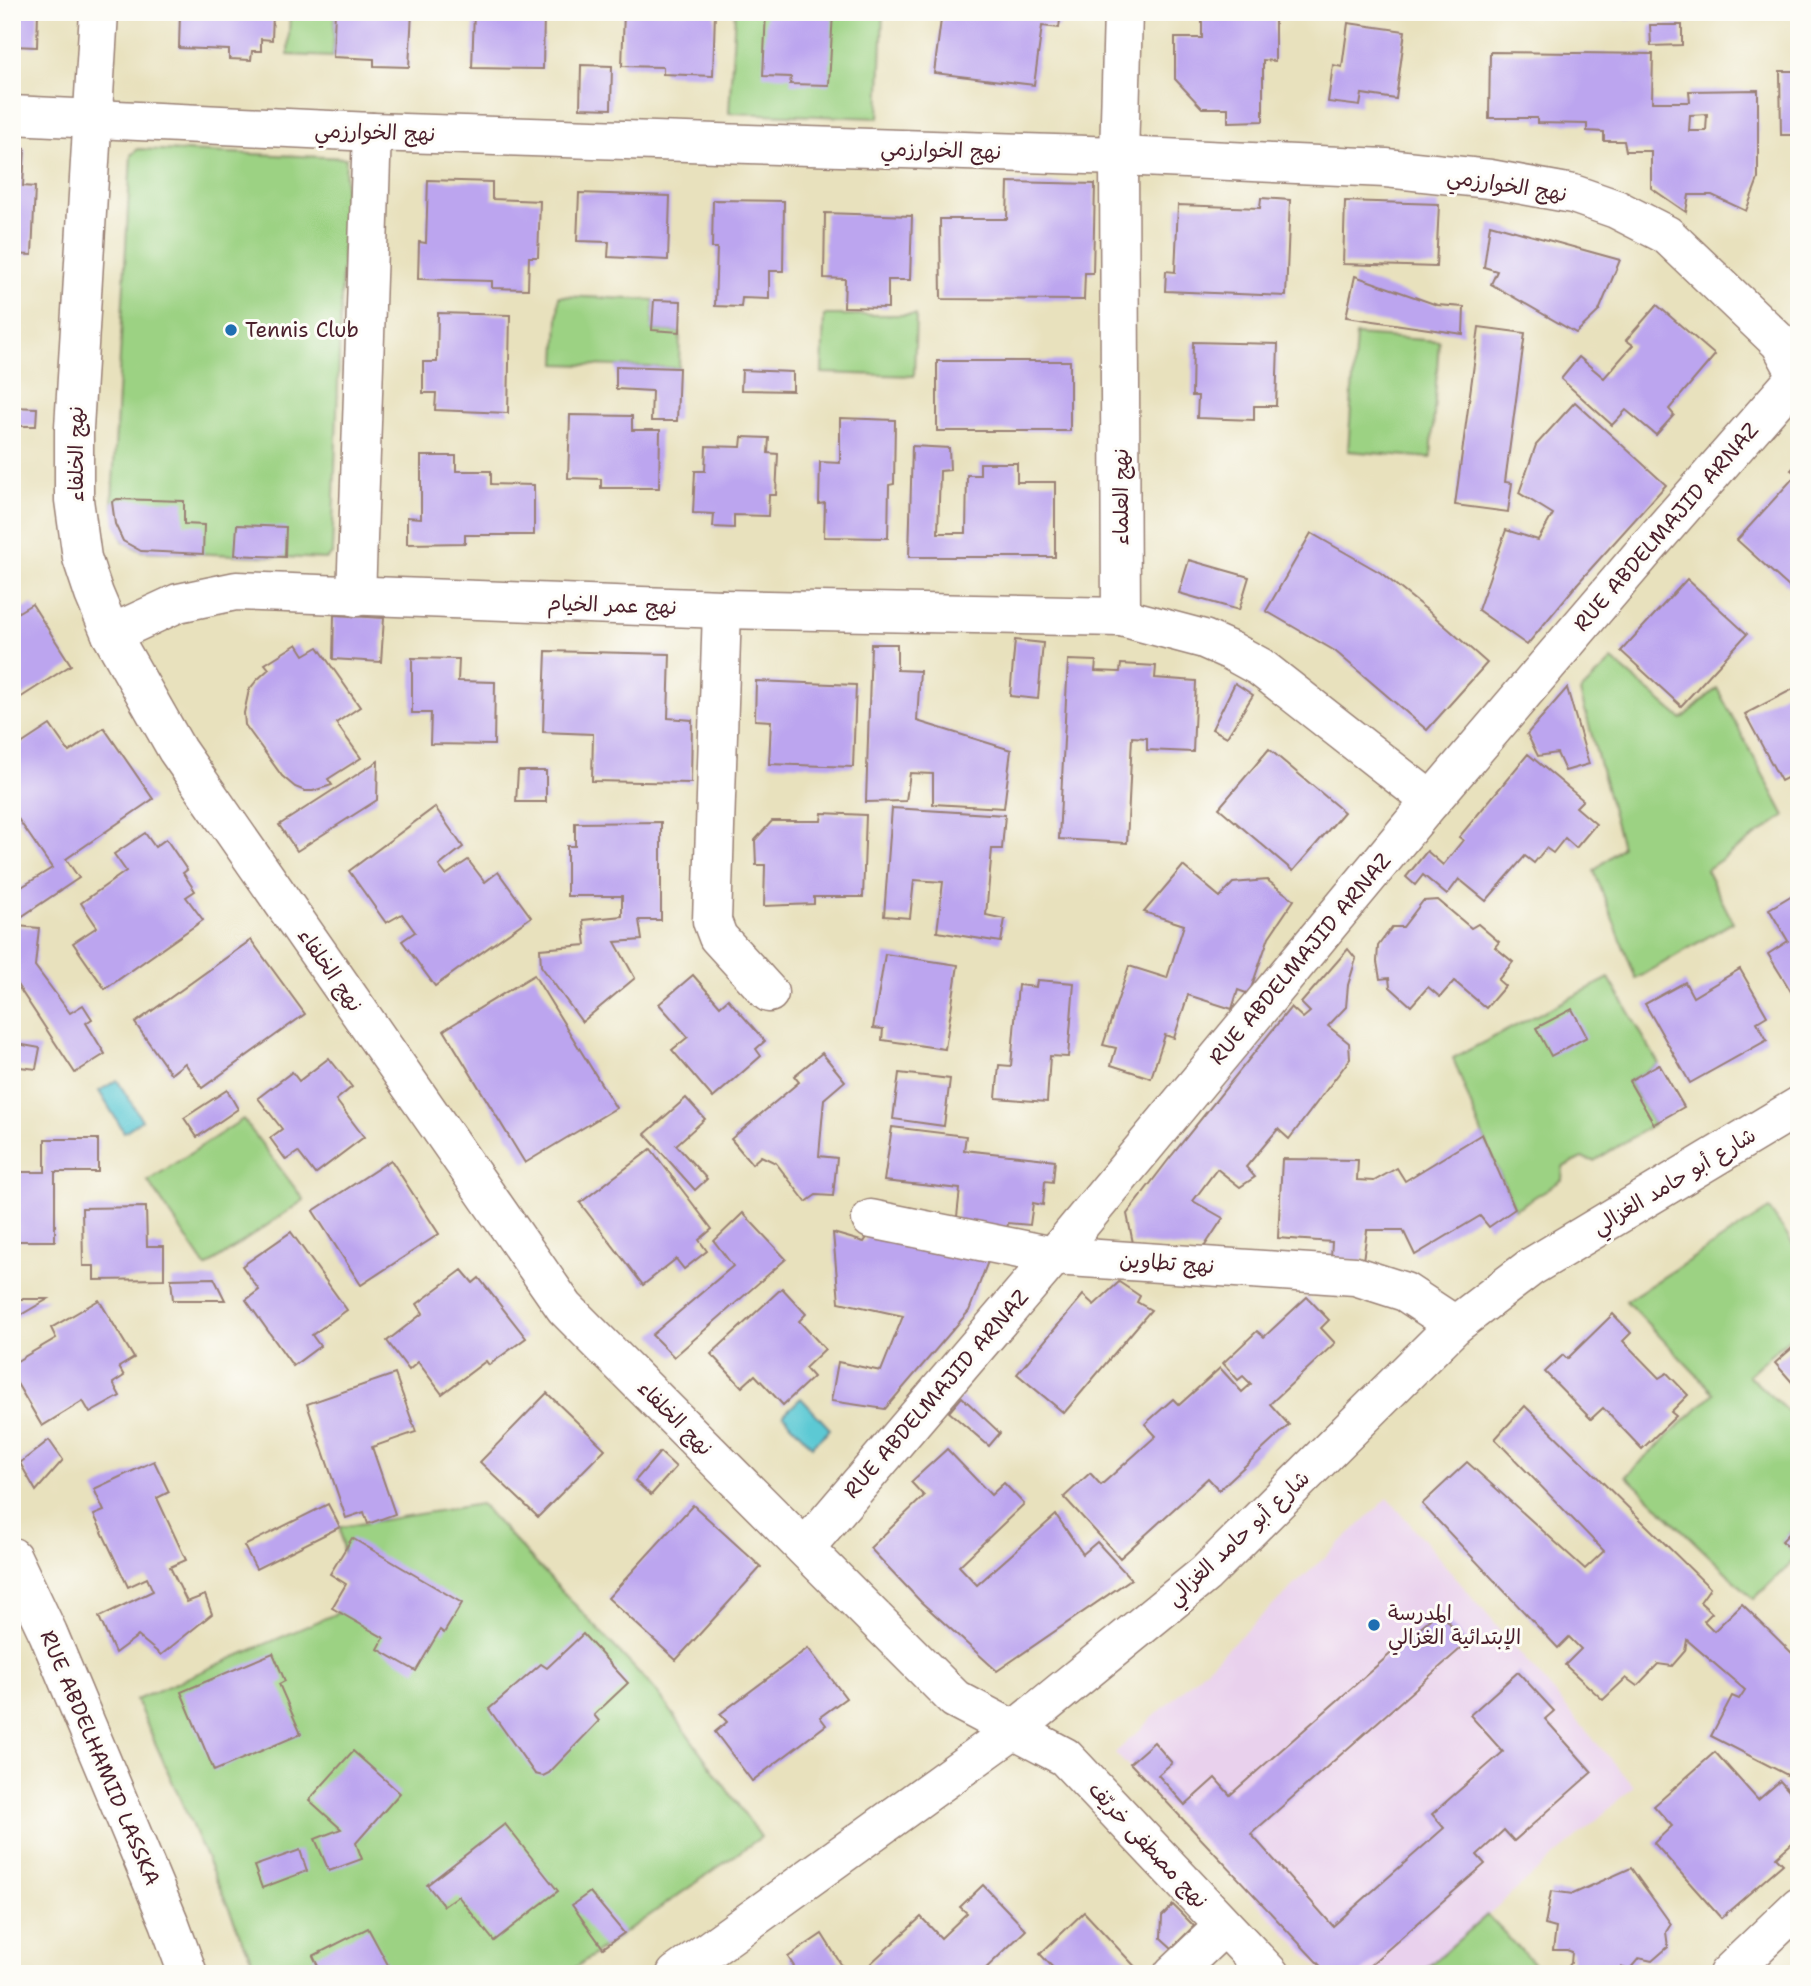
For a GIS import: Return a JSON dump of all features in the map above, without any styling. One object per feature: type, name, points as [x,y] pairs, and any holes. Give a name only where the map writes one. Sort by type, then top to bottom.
[{"type":"street","name":"نهج الخلفاء","points":[[99,12],[74,428],[74,500],[82,558],[111,634],[177,750],[565,1308],[955,1699],[1014,1730]]},
{"type":"street","name":"نهج العلماء","points":[[1121,617],[1119,156],[1123,12]]},
{"type":"street","name":"نهج الخوارزمي","points":[[12,115],[372,132],[1119,156],[1385,168],[1490,179],[1573,194],[1616,209],[1667,235],[1780,343],[1798,376]]},
{"type":"street","points":[[356,597],[372,132]]},
{"type":"street","name":"RUE ABDELMAJID ARNAZ","points":[[805,1548],[1054,1256],[1431,801],[1798,376]]},
{"type":"street","name":"نهج عمر الخيام","points":[[111,634],[178,603],[236,591],[722,609],[1121,617]]},
{"type":"street","points":[[722,609],[712,921],[718,937],[769,993]]},
{"type":"street","points":[[1121,617],[1204,639],[1260,667],[1431,801]]},
{"type":"street","name":"شارع أبو حامد الغزالي","points":[[676,1974],[1014,1730],[1205,1574],[1455,1325],[1531,1267],[1799,1106]]},
{"type":"street","name":"نهج تطاوين","points":[[871,1219],[1054,1256],[1355,1276],[1405,1292],[1455,1325]]},
{"type":"street","name":"RUE ABDELHAMID LASSKA","points":[[12,1557],[48,1633],[169,1922],[188,1974]]},
{"type":"street","name":"نهج مصطفى خريّف","points":[[1014,1730],[1066,1758],[1270,1974]]},
{"type":"street","points":[[1728,1974],[1799,1906]]},
{"type":"street","name":"RUE ABDELHAMID LASSKA","points":[[169,1922],[212,1974]]},
{"type":"street","points":[[1173,1974],[1224,1926]]},
{"type":"shaded area","name":"المدرسة الإبتدائية الغزالي","points":[[1388,1498],[1634,1787],[1420,1974],[1324,1974],[1115,1753]]},
{"type":"green space","points":[[290,12],[335,12],[333,57],[288,55]]},
{"type":"green space","points":[[735,12],[883,12],[879,118],[729,113]]},
{"type":"green space","name":"Tennis Club","points":[[138,149],[346,158],[332,554],[326,559],[141,551],[123,541],[112,502],[131,155]]},
{"type":"green space","points":[[559,296],[654,300],[652,330],[680,332],[679,368],[556,364]]},
{"type":"green space","points":[[824,315],[916,315],[914,376],[822,373]]},
{"type":"green space","points":[[1356,335],[1439,341],[1431,458],[1348,451]]},
{"type":"green space","points":[[1612,660],[1682,719],[1717,688],[1785,816],[1706,870],[1733,922],[1636,979],[1594,871],[1622,847],[1580,692]]},
{"type":"green space","points":[[1609,978],[1659,1064],[1629,1081],[1654,1124],[1594,1161],[1582,1158],[1563,1167],[1562,1180],[1515,1209],[1453,1058]]},
{"type":"green space","points":[[243,1119],[304,1200],[206,1267],[148,1181]]},
{"type":"green space","points":[[1769,1209],[1799,1253],[1799,1330],[1748,1375],[1799,1422],[1799,1523],[1782,1541],[1797,1557],[1754,1599],[1626,1476],[1714,1393],[1626,1301]]},
{"type":"green space","points":[[480,1504],[658,1693],[761,1837],[566,1974],[258,1974],[136,1700],[349,1608],[340,1527]]},
{"type":"green space","points":[[1487,1915],[1544,1974],[1420,1974]]},
{"type":"water","points":[[117,1080],[142,1120],[124,1132],[99,1091]]},
{"type":"water","points":[[801,1398],[830,1429],[812,1446],[783,1415]]},
{"type":"building","points":[[12,12],[38,12],[37,47],[12,46]]},
{"type":"building","points":[[180,12],[273,12],[272,40],[261,39],[261,51],[252,51],[251,60],[229,59],[229,50],[179,48]]},
{"type":"building","points":[[335,12],[412,12],[409,67],[374,66],[374,59],[333,57]]},
{"type":"building","points":[[474,12],[544,12],[543,69],[472,68]]},
{"type":"building","points":[[624,12],[715,12],[713,76],[663,74],[663,67],[622,66]]},
{"type":"building","points":[[766,12],[833,12],[829,85],[790,84],[791,77],[763,76]]},
{"type":"building","points":[[942,12],[1061,12],[1059,28],[1042,26],[1034,85],[934,73]]},
{"type":"building","points":[[1202,12],[1275,12],[1275,61],[1263,60],[1263,121],[1228,122],[1228,108],[1202,108],[1175,79],[1175,38],[1202,38]]},
{"type":"building","points":[[1624,12],[1650,12],[1651,19],[1624,19]]},
{"type":"building","points":[[1348,23],[1405,31],[1396,99],[1362,94],[1360,106],[1328,102],[1333,65],[1342,67]]},
{"type":"building","points":[[1650,25],[1682,25],[1682,45],[1651,46]]},
{"type":"building","points":[[1490,52],[1653,54],[1652,102],[1690,102],[1689,91],[1758,90],[1758,179],[1746,211],[1712,195],[1689,195],[1686,212],[1651,188],[1651,151],[1626,151],[1624,141],[1604,141],[1604,132],[1587,131],[1587,124],[1537,123],[1537,118],[1489,118]],"holes":[[[1707,114],[1706,131],[1689,131],[1690,115]]]},
{"type":"building","points":[[581,65],[612,66],[611,109],[580,108]]},
{"type":"building","points":[[1780,71],[1799,71],[1799,135],[1781,135]]},
{"type":"building","points":[[12,147],[25,148],[23,186],[35,187],[32,255],[12,254]]},
{"type":"building","points":[[428,180],[492,182],[492,199],[540,201],[538,257],[529,257],[528,289],[492,288],[492,281],[418,279],[419,242],[426,243]]},
{"type":"building","points":[[1008,182],[1095,184],[1093,273],[1085,273],[1084,300],[941,299],[940,219],[1007,219]]},
{"type":"building","points":[[579,193],[670,196],[668,260],[608,257],[609,242],[577,241]]},
{"type":"building","points":[[1261,198],[1290,200],[1286,296],[1165,291],[1166,271],[1175,272],[1178,205],[1260,208]]},
{"type":"building","points":[[713,200],[784,201],[783,271],[769,271],[769,299],[742,298],[741,307],[715,306],[717,248],[712,248]]},
{"type":"building","points":[[1345,201],[1439,204],[1436,267],[1343,264]]},
{"type":"building","points":[[825,213],[912,216],[910,280],[888,280],[888,308],[844,307],[845,279],[824,278]]},
{"type":"building","points":[[1490,224],[1620,260],[1599,311],[1576,333],[1491,284],[1497,271],[1484,267]]},
{"type":"building","points":[[1355,276],[1437,305],[1464,307],[1463,334],[1346,317]]},
{"type":"building","points":[[654,300],[681,301],[680,332],[652,330]]},
{"type":"building","points":[[1657,305],[1715,355],[1669,409],[1674,415],[1656,435],[1626,410],[1612,425],[1561,379],[1579,357],[1604,378],[1633,345],[1626,340]]},
{"type":"building","points":[[438,313],[510,315],[508,413],[435,410],[436,393],[423,393],[423,362],[437,362]]},
{"type":"building","points":[[1479,327],[1525,333],[1505,482],[1512,483],[1508,512],[1455,505]]},
{"type":"building","points":[[1193,342],[1278,344],[1276,406],[1254,406],[1254,420],[1197,418],[1198,396],[1192,396]]},
{"type":"building","points":[[937,361],[1070,361],[1070,431],[937,431]]},
{"type":"building","points":[[616,366],[679,368],[677,421],[651,421],[652,391],[616,389]]},
{"type":"building","points":[[742,370],[793,372],[793,391],[741,390]]},
{"type":"building","points":[[1575,402],[1666,485],[1578,583],[1527,645],[1478,610],[1506,530],[1538,540],[1553,514],[1519,493],[1536,445]]},
{"type":"building","points":[[12,407],[37,408],[36,426],[12,426]]},
{"type":"building","points":[[570,415],[632,416],[632,430],[660,430],[659,488],[601,488],[601,479],[568,478]]},
{"type":"building","points":[[840,418],[895,420],[894,484],[889,485],[888,538],[824,537],[825,503],[819,504],[820,462],[840,463]]},
{"type":"building","points":[[742,437],[769,438],[768,453],[778,454],[776,495],[769,495],[768,516],[734,515],[734,528],[713,527],[714,514],[693,513],[695,471],[705,471],[706,446],[741,447]]},
{"type":"building","points":[[912,446],[949,448],[950,470],[940,471],[938,533],[966,533],[967,475],[980,475],[980,463],[1017,463],[1017,482],[1055,482],[1055,557],[909,557]]},
{"type":"building","points":[[421,456],[456,456],[456,471],[491,471],[491,484],[534,485],[534,535],[465,535],[465,543],[407,544],[407,517],[421,518]]},
{"type":"building","points":[[1799,461],[1799,596],[1737,540],[1797,474],[1791,470]]},
{"type":"building","points":[[117,499],[184,501],[184,524],[204,525],[203,554],[141,551],[123,541],[115,524],[112,502]]},
{"type":"building","points":[[237,525],[286,527],[285,557],[235,555]]},
{"type":"building","points":[[1311,533],[1381,573],[1487,663],[1427,730],[1335,651],[1266,611]]},
{"type":"building","points":[[1189,560],[1249,577],[1239,610],[1179,593]]},
{"type":"building","points":[[1687,579],[1747,634],[1681,706],[1621,651]]},
{"type":"building","points":[[32,604],[71,665],[12,703],[12,616]]},
{"type":"building","points":[[334,615],[384,618],[381,662],[333,659]]},
{"type":"building","points":[[1015,640],[1043,643],[1038,699],[1010,696]]},
{"type":"building","points":[[297,644],[304,655],[318,647],[360,707],[336,723],[361,758],[328,779],[332,785],[313,791],[295,787],[282,776],[245,725],[244,713],[249,690],[269,669],[265,664]]},
{"type":"building","points":[[871,644],[897,644],[897,670],[920,671],[917,721],[1011,750],[1004,808],[933,804],[933,774],[910,773],[906,801],[866,802]]},
{"type":"building","points":[[546,651],[670,654],[668,718],[692,720],[691,783],[592,781],[593,734],[543,732]]},
{"type":"building","points":[[412,658],[459,659],[458,681],[495,682],[494,745],[430,744],[431,713],[412,713]]},
{"type":"building","points":[[1068,660],[1096,661],[1095,671],[1120,672],[1121,664],[1156,666],[1155,678],[1196,681],[1193,752],[1147,750],[1147,738],[1132,737],[1127,843],[1059,839]]},
{"type":"building","points":[[756,681],[856,685],[853,767],[769,764],[771,721],[755,720]]},
{"type":"building","points":[[1235,683],[1253,695],[1227,737],[1212,729]]},
{"type":"building","points":[[1799,686],[1799,772],[1781,781],[1745,714]]},
{"type":"building","points":[[1567,688],[1589,764],[1565,771],[1557,753],[1538,756],[1527,734]]},
{"type":"building","points":[[50,725],[69,752],[104,728],[153,799],[66,859],[79,878],[12,923],[12,893],[52,868],[12,810],[12,750]]},
{"type":"building","points":[[1269,749],[1344,812],[1293,871],[1219,808]]},
{"type":"building","points":[[1528,754],[1583,800],[1576,807],[1596,824],[1576,848],[1565,838],[1553,853],[1546,848],[1534,863],[1525,856],[1486,901],[1459,879],[1447,895],[1423,875],[1415,885],[1406,877],[1427,851],[1443,865],[1463,840],[1459,837]]},
{"type":"building","points":[[378,761],[377,800],[297,851],[279,825]]},
{"type":"building","points":[[518,771],[546,771],[546,802],[516,802]]},
{"type":"building","points":[[435,807],[463,847],[439,866],[446,875],[468,860],[485,882],[498,872],[531,917],[435,986],[402,941],[415,932],[402,914],[386,923],[349,871]]},
{"type":"building","points":[[892,808],[1005,815],[1002,849],[992,849],[986,915],[1005,919],[1001,942],[937,932],[943,882],[914,880],[910,918],[884,916]]},
{"type":"building","points":[[822,813],[866,815],[863,897],[814,897],[814,904],[764,906],[765,865],[756,865],[755,840],[772,821],[821,821]]},
{"type":"building","points":[[661,822],[661,920],[639,920],[642,940],[615,942],[635,978],[582,1022],[541,966],[540,949],[586,945],[583,920],[622,916],[622,896],[567,896],[567,846],[575,846],[575,823]]},
{"type":"building","points":[[145,833],[155,847],[166,839],[187,870],[183,873],[195,891],[186,897],[203,920],[105,989],[73,943],[97,927],[81,903],[126,871],[114,854]]},
{"type":"building","points":[[1183,866],[1220,897],[1233,883],[1267,880],[1294,900],[1269,937],[1249,994],[1238,990],[1232,1009],[1188,995],[1174,1038],[1165,1035],[1151,1078],[1111,1065],[1116,1048],[1103,1045],[1129,966],[1167,978],[1184,925],[1144,912]]},
{"type":"building","points":[[1799,891],[1799,995],[1795,998],[1768,954],[1788,941],[1769,909]]},
{"type":"building","points":[[1438,900],[1471,928],[1478,924],[1499,942],[1495,947],[1513,962],[1498,980],[1505,986],[1486,1008],[1454,981],[1440,997],[1428,987],[1411,1006],[1390,987],[1389,978],[1380,979],[1378,946],[1392,927],[1403,927],[1423,901]]},
{"type":"building","points":[[17,926],[39,928],[35,966],[70,1013],[83,1005],[92,1019],[86,1023],[105,1054],[75,1073],[12,977]]},
{"type":"building","points":[[251,940],[305,1014],[202,1088],[185,1063],[171,1074],[135,1023]]},
{"type":"building","points":[[1348,949],[1356,959],[1348,985],[1346,1007],[1328,1026],[1349,1043],[1350,1059],[1289,1139],[1278,1129],[1246,1167],[1255,1177],[1240,1187],[1217,1169],[1193,1201],[1223,1218],[1202,1250],[1133,1243],[1127,1214],[1291,1007],[1303,1018],[1310,1012],[1301,1003]]},
{"type":"building","points":[[885,954],[958,965],[945,1049],[882,1040],[883,1029],[873,1028]]},
{"type":"building","points":[[1740,969],[1767,1016],[1757,1022],[1767,1040],[1690,1083],[1645,1004],[1685,982],[1693,997]]},
{"type":"building","points":[[534,975],[616,1108],[525,1163],[444,1030]]},
{"type":"building","points":[[693,975],[720,1006],[728,999],[765,1041],[756,1049],[761,1056],[713,1098],[672,1050],[688,1037],[659,1004]]},
{"type":"building","points":[[1037,980],[1074,983],[1068,1057],[1050,1056],[1047,1102],[996,1098],[999,1065],[1011,1066],[1018,985],[1036,987]]},
{"type":"building","points":[[1572,1009],[1587,1037],[1551,1056],[1536,1028]]},
{"type":"building","points":[[12,1043],[40,1048],[36,1069],[12,1066]]},
{"type":"building","points":[[822,1053],[845,1081],[824,1099],[819,1156],[837,1158],[833,1196],[816,1195],[806,1202],[776,1163],[761,1156],[752,1164],[731,1139],[799,1082],[794,1076]]},
{"type":"building","points":[[329,1058],[352,1087],[336,1100],[364,1137],[315,1174],[298,1152],[286,1160],[270,1138],[282,1129],[258,1098],[292,1072],[299,1081]]},
{"type":"building","points":[[1659,1064],[1684,1107],[1654,1124],[1629,1081]]},
{"type":"building","points":[[899,1073],[950,1079],[944,1126],[893,1119]]},
{"type":"building","points":[[227,1090],[238,1109],[197,1137],[184,1118]]},
{"type":"building","points":[[686,1098],[705,1119],[676,1145],[707,1179],[695,1190],[645,1134]]},
{"type":"building","points":[[892,1127],[966,1136],[964,1150],[1055,1160],[1053,1182],[1045,1181],[1043,1205],[1033,1203],[1030,1225],[1008,1223],[1007,1232],[956,1226],[960,1189],[884,1181]]},
{"type":"building","points":[[1482,1134],[1515,1209],[1489,1227],[1480,1216],[1415,1255],[1403,1230],[1367,1230],[1363,1261],[1331,1257],[1332,1242],[1278,1238],[1282,1159],[1358,1160],[1357,1180],[1374,1181],[1397,1168],[1405,1181]]},
{"type":"building","points":[[45,1139],[98,1139],[98,1172],[55,1172],[55,1241],[12,1241],[12,1172],[45,1172]]},
{"type":"building","points":[[651,1149],[712,1229],[699,1240],[707,1251],[684,1269],[676,1259],[643,1285],[580,1203]]},
{"type":"building","points":[[391,1160],[439,1234],[361,1285],[313,1211]]},
{"type":"building","points":[[146,1207],[147,1246],[164,1246],[164,1279],[94,1280],[94,1266],[83,1266],[82,1208]]},
{"type":"building","points":[[743,1213],[786,1259],[674,1357],[652,1335],[733,1266],[714,1241]]},
{"type":"building","points":[[291,1232],[347,1310],[312,1335],[320,1346],[293,1366],[246,1300],[259,1290],[242,1266]]},
{"type":"building","points":[[833,1233],[864,1242],[870,1233],[990,1256],[969,1311],[885,1409],[831,1401],[838,1362],[881,1371],[903,1316],[839,1302]]},
{"type":"building","points":[[462,1270],[473,1283],[479,1278],[526,1338],[489,1365],[486,1361],[442,1394],[418,1362],[409,1370],[387,1341],[423,1313],[417,1304]]},
{"type":"building","points":[[214,1278],[225,1300],[173,1300],[171,1279]]},
{"type":"building","points":[[1119,1282],[1140,1296],[1137,1302],[1151,1310],[1064,1413],[1017,1374],[1083,1295],[1094,1305]]},
{"type":"building","points":[[782,1288],[806,1314],[799,1321],[825,1349],[805,1368],[813,1377],[783,1405],[755,1375],[742,1387],[711,1354]]},
{"type":"building","points":[[1307,1297],[1329,1320],[1321,1328],[1335,1343],[1270,1404],[1289,1425],[1219,1490],[1208,1478],[1120,1558],[1064,1497],[1090,1473],[1101,1485],[1156,1436],[1145,1424],[1173,1399],[1179,1405],[1220,1368],[1242,1392],[1251,1384],[1243,1376],[1238,1380],[1223,1363],[1257,1331],[1264,1337]]},
{"type":"building","points":[[12,1299],[48,1299],[12,1320]]},
{"type":"building","points":[[99,1300],[134,1358],[119,1367],[124,1376],[113,1383],[120,1396],[90,1413],[83,1401],[42,1426],[12,1375],[12,1364],[56,1338],[51,1328]]},
{"type":"building","points":[[1613,1314],[1631,1333],[1623,1341],[1659,1378],[1667,1373],[1688,1395],[1671,1412],[1676,1416],[1642,1449],[1603,1408],[1591,1419],[1545,1372],[1563,1355],[1567,1359]]},
{"type":"building","points":[[1799,1342],[1799,1390],[1775,1363]]},
{"type":"building","points":[[395,1374],[416,1432],[372,1447],[395,1514],[368,1524],[364,1512],[346,1518],[307,1404]]},
{"type":"building","points":[[547,1393],[605,1449],[538,1517],[480,1462]]},
{"type":"building","points":[[962,1397],[1000,1433],[989,1446],[949,1412]]},
{"type":"building","points":[[1525,1406],[1710,1588],[1700,1602],[1712,1613],[1704,1621],[1714,1631],[1742,1604],[1799,1660],[1799,1781],[1711,1736],[1732,1696],[1739,1699],[1745,1690],[1687,1640],[1685,1651],[1672,1666],[1658,1664],[1637,1686],[1626,1678],[1603,1700],[1565,1665],[1581,1649],[1569,1637],[1558,1648],[1422,1504],[1467,1462],[1585,1569],[1604,1551],[1495,1439]]},
{"type":"building","points":[[49,1440],[63,1460],[36,1491],[20,1463]]},
{"type":"building","points":[[947,1449],[991,1495],[1004,1483],[1024,1504],[959,1566],[977,1585],[1056,1515],[1083,1554],[1097,1542],[1131,1579],[997,1671],[921,1602],[870,1548],[924,1496],[911,1482]]},
{"type":"building","points":[[660,1452],[676,1467],[651,1495],[635,1481]]},
{"type":"building","points":[[154,1461],[169,1492],[157,1498],[186,1560],[170,1567],[187,1602],[205,1595],[212,1614],[161,1655],[138,1636],[115,1653],[99,1617],[153,1591],[147,1578],[128,1587],[94,1515],[104,1511],[94,1489]]},
{"type":"building","points":[[328,1504],[340,1527],[256,1569],[244,1546]]},
{"type":"building","points":[[693,1505],[761,1567],[676,1660],[608,1598]]},
{"type":"building","points":[[1799,1523],[1799,1555],[1797,1557],[1782,1541]]},
{"type":"building","points":[[352,1538],[462,1603],[444,1633],[440,1630],[416,1671],[378,1649],[384,1638],[332,1608],[346,1584],[330,1574]]},
{"type":"building","points":[[1439,1611],[1467,1643],[1251,1834],[1333,1926],[1444,1828],[1432,1814],[1503,1752],[1470,1715],[1518,1672],[1554,1711],[1545,1719],[1592,1772],[1514,1841],[1504,1830],[1477,1855],[1485,1864],[1360,1974],[1328,1974],[1130,1763],[1154,1742],[1172,1763],[1158,1775],[1185,1805],[1215,1778],[1230,1795]]},
{"type":"building","points":[[583,1634],[628,1683],[594,1715],[599,1721],[549,1773],[543,1776],[535,1774],[489,1709],[541,1664],[547,1668]]},
{"type":"building","points":[[808,1648],[846,1698],[820,1717],[826,1725],[752,1781],[715,1732],[727,1722],[720,1714]]},
{"type":"building","points":[[273,1653],[285,1681],[279,1684],[301,1734],[214,1771],[181,1692]]},
{"type":"building","points":[[353,1751],[400,1793],[356,1843],[362,1859],[329,1871],[315,1839],[341,1829],[309,1800]]},
{"type":"building","points":[[1715,1752],[1758,1800],[1780,1781],[1799,1802],[1799,1826],[1795,1830],[1799,1837],[1776,1857],[1783,1864],[1721,1918],[1654,1843],[1672,1826],[1654,1806]]},
{"type":"building","points":[[505,1824],[558,1891],[494,1941],[458,1896],[444,1906],[427,1885]]},
{"type":"building","points":[[300,1850],[307,1871],[262,1888],[254,1866]]},
{"type":"building","points":[[1631,1868],[1671,1924],[1666,1932],[1668,1947],[1652,1961],[1639,1958],[1629,1970],[1621,1967],[1620,1974],[1567,1974],[1564,1972],[1571,1963],[1572,1952],[1553,1950],[1556,1928],[1545,1925],[1551,1891],[1573,1894]]},
{"type":"building","points":[[983,1885],[1026,1930],[980,1974],[881,1974],[871,1963],[921,1917],[941,1938],[967,1913],[960,1907]]},
{"type":"building","points":[[590,1892],[624,1933],[603,1948],[572,1905]]},
{"type":"building","points":[[1173,1905],[1194,1926],[1172,1948],[1161,1938],[1162,1916]]},
{"type":"building","points":[[1084,1912],[1142,1974],[1059,1974],[1040,1954]]},
{"type":"building","points":[[368,1928],[393,1974],[322,1974],[313,1956]]},
{"type":"building","points":[[822,1934],[844,1969],[837,1974],[799,1974],[788,1957]]},
{"type":"place","name":"Tennis Club","points":[[231,330]]},
{"type":"place","name":"المدرسة الإبتدائية الغزالي","points":[[1374,1625]]}]
